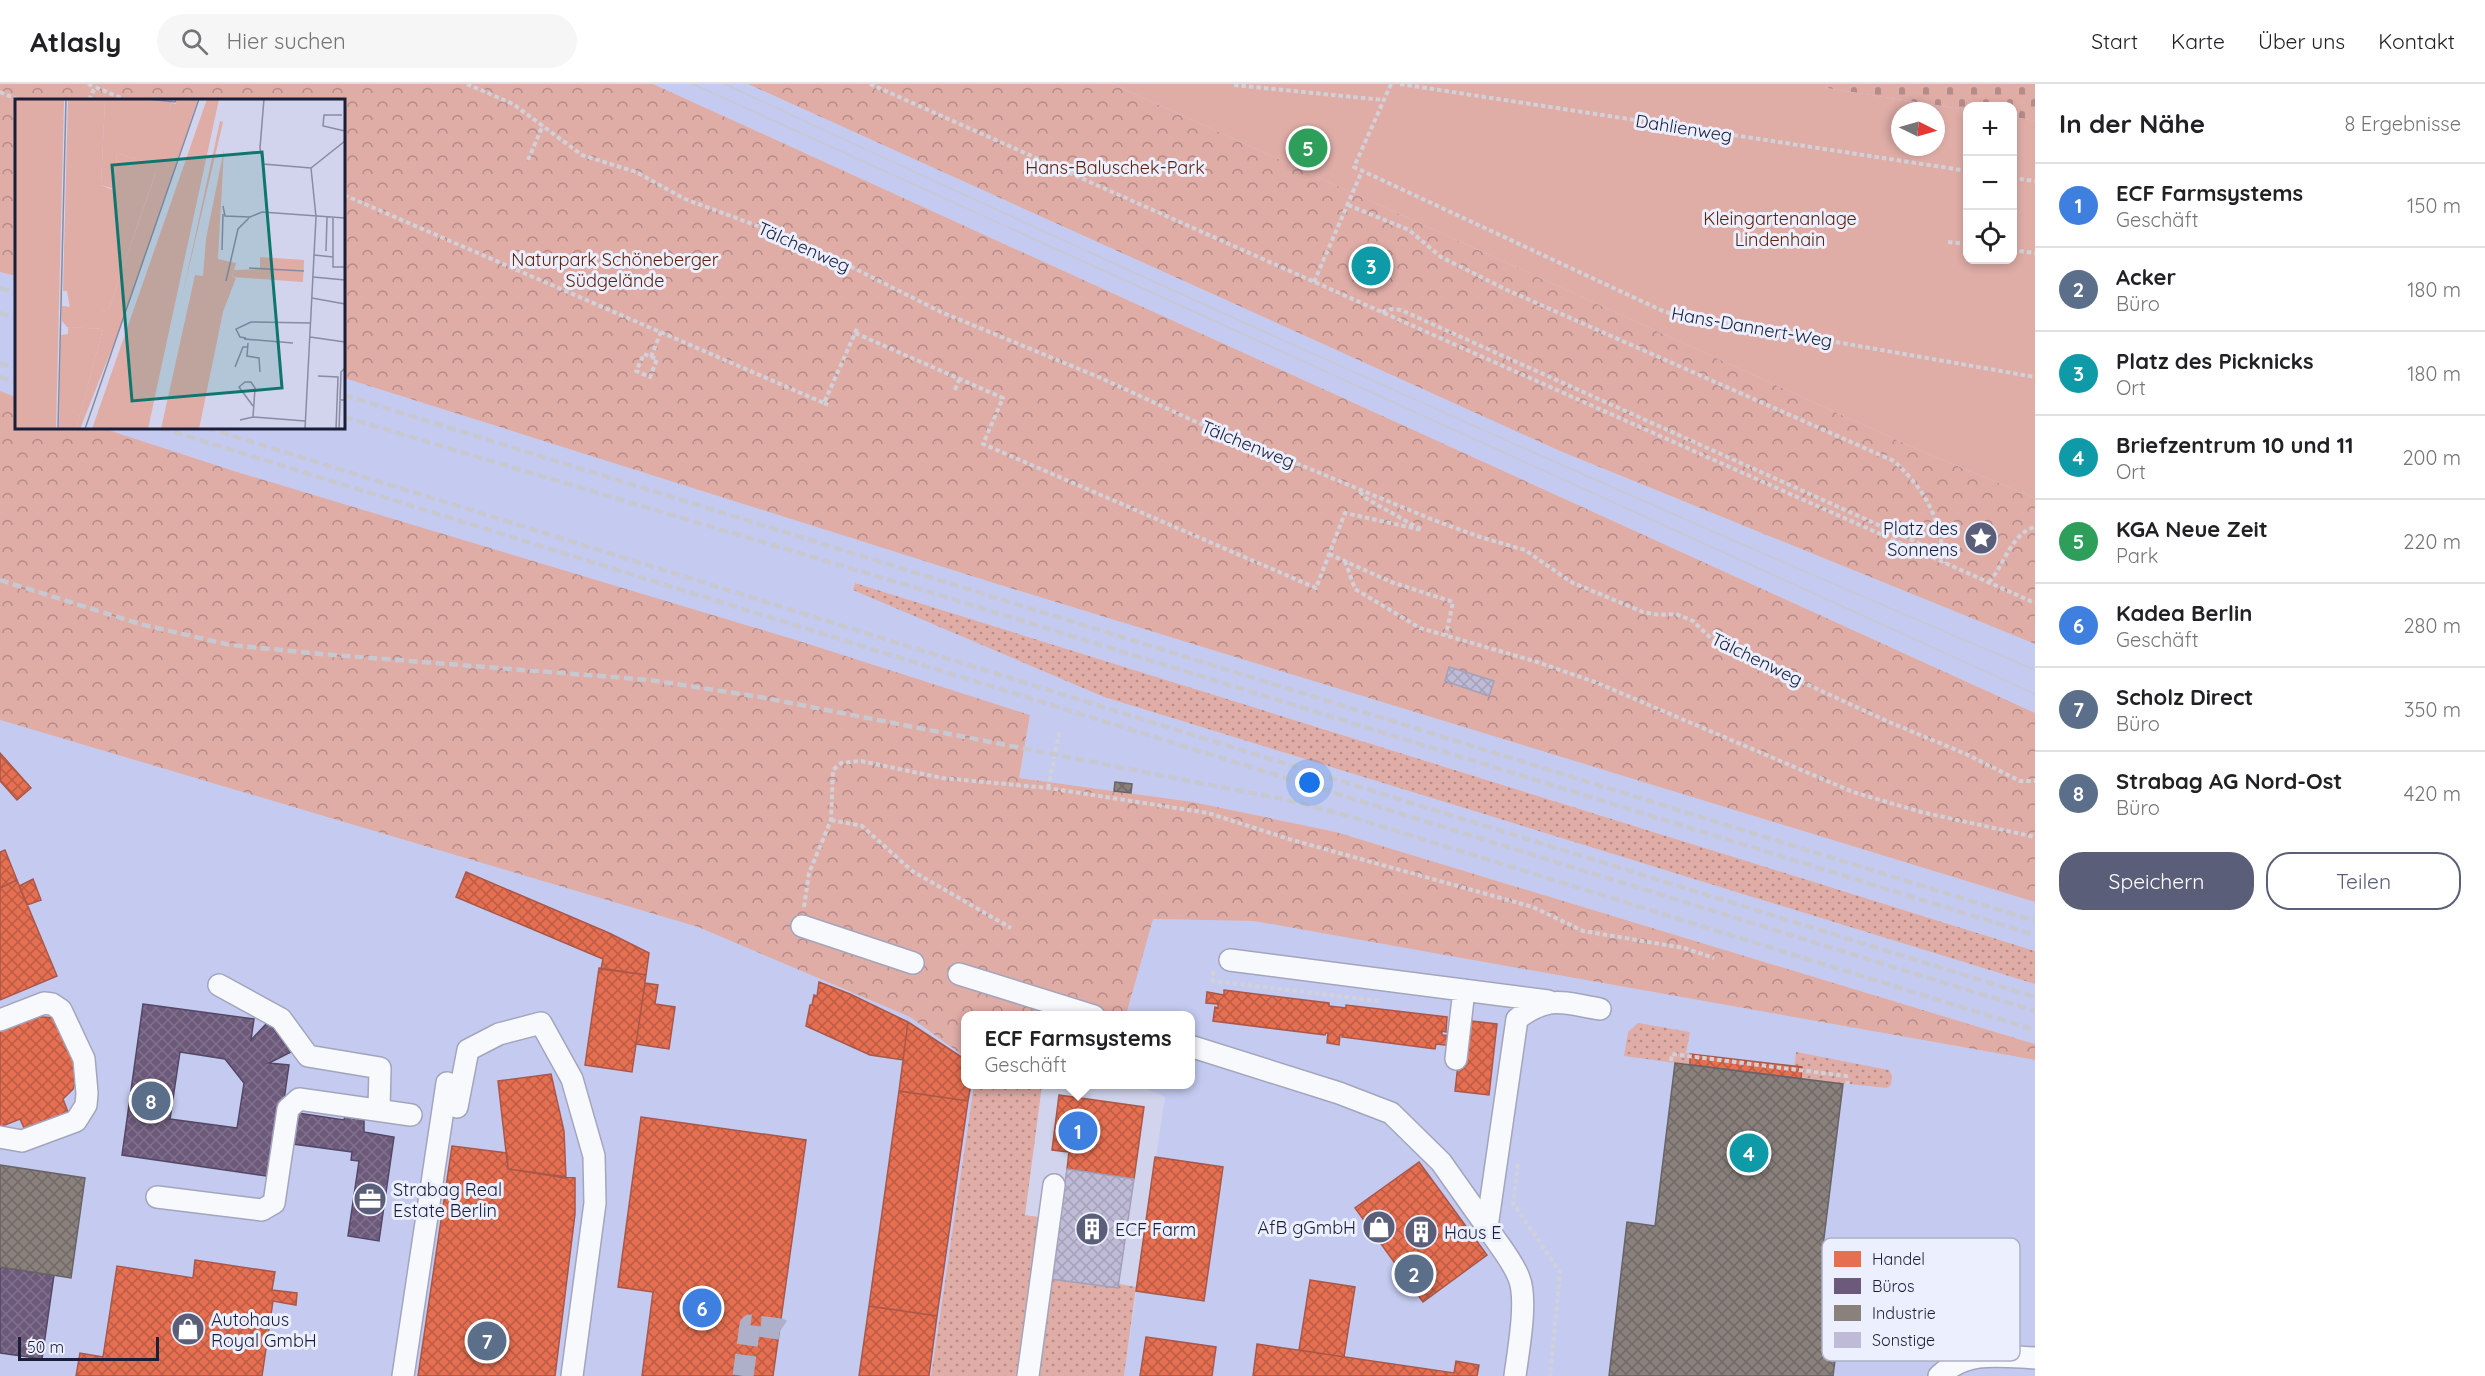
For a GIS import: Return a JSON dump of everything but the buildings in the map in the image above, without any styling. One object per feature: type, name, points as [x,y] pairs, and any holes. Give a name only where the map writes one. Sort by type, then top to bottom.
[{"type":"lane","points":[[802,926],[913,963]]},
{"type":"lane","points":[[1230,960],[1600,1009]]},
{"type":"lane","points":[[958,974],[1078,1011]]},
{"type":"lane","points":[[219,985],[281,1019],[308,1056],[380,1068],[379,1110]]},
{"type":"lane","points":[[1456,1059],[1464,990]]},
{"type":"lane","points":[[1487,1227],[1517,1018],[1535,1005],[1554,1002]]},
{"type":"lane","points":[[0,1020],[44,1003],[52,1004],[61,1010],[84,1059],[87,1093],[86,1105],[76,1121],[22,1141],[0,1137]]},
{"type":"lane","points":[[403,1376],[449,1071],[468,1050],[499,1034],[541,1023],[572,1079],[594,1156],[595,1203],[572,1376]]},
{"type":"lane","points":[[1195,1047],[1339,1093],[1391,1113],[1441,1162],[1487,1227],[1519,1278],[1522,1289],[1521,1330],[1515,1376]]},
{"type":"lane","points":[[458,1107],[468,1050]]},
{"type":"lane","points":[[157,1197],[262,1210],[273,1203],[288,1109],[299,1099],[411,1115]]},
{"type":"lane","points":[[1028,1376],[1054,1185]]},
{"type":"lane","points":[[2020,1357],[2035,1358]]},
{"type":"lane","points":[[1939,1376],[1952,1364],[1960,1361]]},
{"type":"path","points":[[88,84],[124,99]]},
{"type":"path","name":"Tälchenweg","points":[[466,84],[513,104],[582,155],[636,172],[685,199],[806,244],[940,312],[1101,378],[1194,421],[1480,537],[1525,550],[1571,582],[1643,612],[1659,615],[1676,614],[1693,621],[1715,642],[1889,722],[1966,753],[2020,781],[2035,781]]},
{"type":"path","points":[[870,84],[2035,603]]},
{"type":"path","points":[[1234,85],[1384,100],[1391,84]]},
{"type":"path","name":"Dahlienweg","points":[[1400,84],[1963,170]]},
{"type":"path","points":[[89,99],[95,87]]},
{"type":"path","points":[[0,92],[17,99]]},
{"type":"path","name":"Hans-Dannert-Weg","points":[[1384,100],[1354,167],[1665,312],[2035,377]]},
{"type":"path","points":[[528,159],[543,125]]},
{"type":"path","points":[[1314,282],[1362,171]]},
{"type":"path","points":[[2017,179],[2035,182]]},
{"type":"path","points":[[345,195],[831,406]]},
{"type":"path","points":[[1348,205],[1409,230],[1441,257],[1508,290],[1894,461],[1915,481],[1930,506],[1942,545],[1944,563]]},
{"type":"path","points":[[1948,242],[1963,244]]},
{"type":"path","points":[[2017,251],[2035,253]]},
{"type":"path","points":[[1382,312],[1392,309],[1412,315],[1934,550],[1935,559]]},
{"type":"path","points":[[824,403],[858,327]]},
{"type":"path","points":[[651,357],[661,333]]},
{"type":"path","points":[[855,333],[959,381],[1003,398],[983,444],[1316,588],[1345,513],[1422,530],[1367,499],[1358,489]]},
{"type":"path","points":[[644,354],[651,357],[657,359],[650,376],[636,371],[644,354]]},
{"type":"path","points":[[955,390],[959,381]]},
{"type":"path","points":[[1989,582],[2017,539],[2024,531],[2035,527]]},
{"type":"path","points":[[1329,554],[1391,582],[1453,602],[1446,635]]},
{"type":"path","points":[[1345,561],[1355,589],[1420,628],[1594,682],[1853,792],[1921,812],[2035,837]]},
{"type":"path","points":[[1048,788],[1060,730]]},
{"type":"path","points":[[802,926],[808,873],[831,820],[833,770],[841,763],[861,761],[942,778],[1048,788],[1208,813],[1288,839],[1533,907],[1583,931],[1684,948],[1714,958]]},
{"type":"path","points":[[831,820],[862,826],[912,871],[1011,928]]},
{"type":"path","points":[[1212,971],[1214,972],[1213,981],[1391,1003]]},
{"type":"path","points":[[1671,1061],[1672,1054],[1835,1074],[1846,1076],[1848,1084]]},
{"type":"path","points":[[1519,1156],[1513,1203],[1523,1222],[1560,1272],[1550,1376]]},
{"type":"shaded area","points":[[653,84],[748,84],[1560,451],[2035,644],[2035,713]]},
{"type":"shaded area","points":[[0,272],[15,276],[15,397],[0,391]]},
{"type":"shaded area","points":[[345,378],[997,584],[2035,902],[2035,951],[855,583],[853,589],[1104,697],[2035,984],[2035,1044],[1336,832],[1193,802],[1019,778],[1030,715],[237,472],[105,429],[345,429]]},
{"type":"shaded area","points":[[0,720],[698,927],[910,1017],[961,1054],[961,1089],[973,1089],[931,1376],[0,1376]]},
{"type":"shaded area","points":[[1152,919],[1254,921],[2035,1060],[2035,1376],[1124,1376],[1165,1097],[1147,1089],[1195,1089],[1195,1011],[1127,1011]]},
{"type":"green space","name":"Naturpark Schöneberger Südgelände","points":[[0,84],[653,84],[2035,713],[2035,902],[997,584],[345,378],[345,99],[15,99],[15,276],[0,272]]},
{"type":"green space","name":"Hans-Baluschek-Park","points":[[748,84],[1113,84],[1921,451],[2035,498],[2035,644],[1560,451]]},
{"type":"green space","name":"Kleingartenanlage Lindenhain","points":[[1113,84],[1828,84],[1826,88],[1916,102],[1891,102],[1891,156],[1945,156],[1945,107],[1963,109],[1963,264],[2017,264],[2017,118],[2035,121],[2035,498],[1921,451]]},
{"type":"green space","points":[[1828,84],[2035,84],[2035,121],[2017,118],[2017,102],[1963,102],[1963,109],[1945,107],[1945,102],[1916,102],[1826,88]]},
{"type":"green space","points":[[0,391],[15,397],[15,429],[105,429],[237,472],[799,641],[1030,715],[1019,778],[1193,802],[1336,832],[2035,1044],[2035,1060],[1254,921],[1153,919],[1127,1011],[961,1011],[961,1054],[910,1017],[698,927],[0,720]]},
{"type":"green space","points":[[855,583],[2035,951],[2035,984],[1104,697],[853,590]]},
{"type":"green space","points":[[1638,1023],[1690,1032],[1686,1053],[1690,1054],[1690,1065],[1624,1056],[1628,1032]]},
{"type":"green space","points":[[1796,1052],[1889,1070],[1892,1076],[1891,1085],[1887,1088],[1793,1078]]},
{"type":"green space","points":[[973,1089],[1041,1089],[1025,1215],[1045,1218],[1051,1279],[1118,1288],[1119,1284],[1136,1287],[1124,1376],[931,1376]]},
{"type":"tunnel","points":[[743,1376],[750,1325],[780,1329],[789,1335]]},
{"type":"tram line","points":[[693,84],[2035,694]]},
{"type":"tram line","points":[[725,84],[1378,383],[1870,600],[2035,670]]},
{"type":"railway","points":[[0,288],[15,293]]},
{"type":"railway","points":[[0,313],[15,318]]},
{"type":"railway","points":[[0,363],[15,368]]},
{"type":"railway","points":[[0,377],[15,382]]},
{"type":"railway","points":[[345,395],[2035,921]]},
{"type":"railway","points":[[345,417],[923,590],[2035,935]]},
{"type":"railway","points":[[164,429],[2035,1011]]},
{"type":"railway","points":[[210,429],[2035,997]]},
{"type":"railway","points":[[0,580],[140,624],[230,645],[650,680],[760,697],[1283,799],[1345,815],[2035,1030]]},
{"type":"place","name":"KGA Neue Zeit","points":[[1308,148]]},
{"type":"place","name":"Platz des Picknicks","points":[[1371,266]]},
{"type":"place","name":"Platz des Sonnens","points":[[1981,538]]},
{"type":"place","name":"Strabag AG Nord-Ost","points":[[151,1101]]},
{"type":"place","name":"ECF Farmsystems","points":[[1078,1131]]},
{"type":"place","name":"Briefzentrum 10 und 11","points":[[1749,1153]]},
{"type":"place","name":"Strabag Real Estate Berlin","points":[[370,1199]]},
{"type":"place","name":"AfB gGmbH","points":[[1379,1227]]},
{"type":"place","name":"ECF Farm","points":[[1092,1229]]},
{"type":"place","name":"Haus E","points":[[1421,1232]]},
{"type":"place","name":"Acker","points":[[1414,1274]]},
{"type":"place","name":"Kadea Berlin","points":[[702,1308]]},
{"type":"place","name":"Autohaus Royal GmbH","points":[[188,1329]]},
{"type":"place","name":"Scholz Direct","points":[[487,1341]]}]
